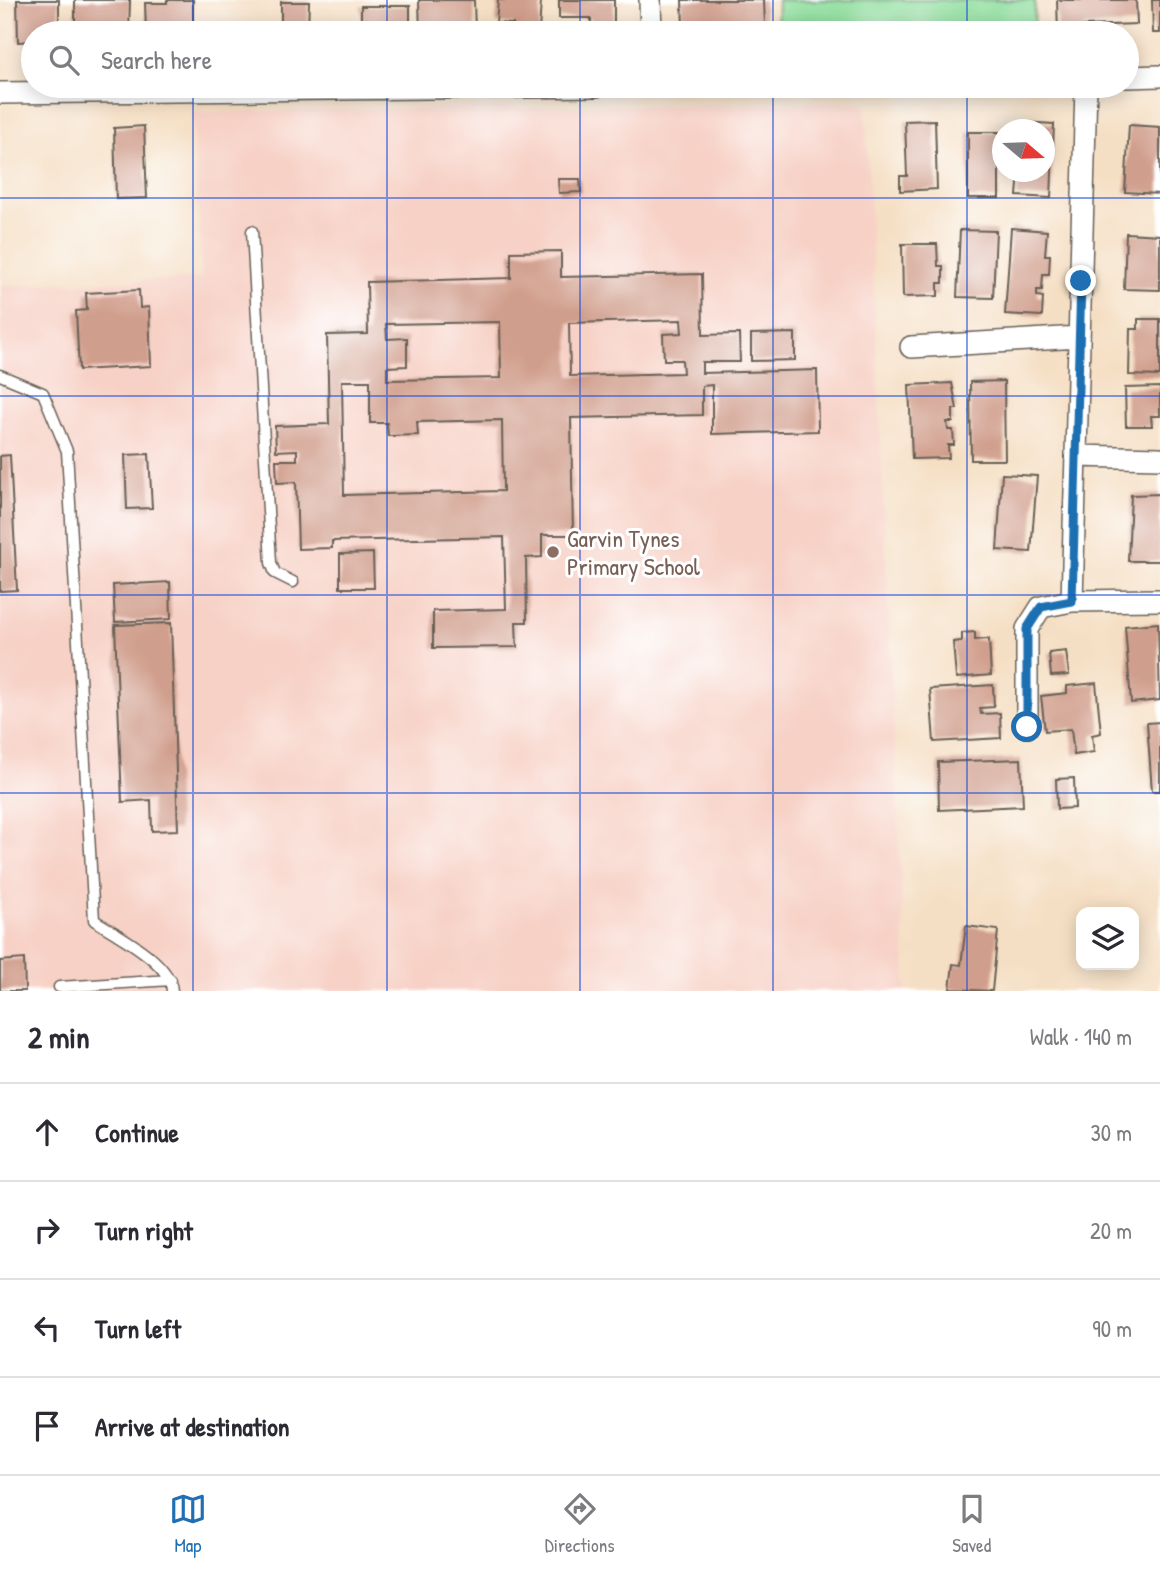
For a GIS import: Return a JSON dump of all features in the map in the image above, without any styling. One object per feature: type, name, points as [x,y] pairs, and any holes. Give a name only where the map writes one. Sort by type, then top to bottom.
[{"type":"street","points":[[650,0],[650,21]]},
{"type":"street","points":[[1139,77],[1160,76]]},
{"type":"street","points":[[0,93],[21,93]]},
{"type":"street","points":[[1072,601],[1086,98]]},
{"type":"street","points":[[911,347],[1079,337]]},
{"type":"street","points":[[1076,456],[1160,458]]},
{"type":"street","points":[[1027,727],[1027,629],[1041,607],[1072,601],[1160,600]]},
{"type":"lane","points":[[253,231],[271,563],[275,573],[293,582]]},
{"type":"lane","points":[[0,375],[43,393],[67,450],[94,920],[151,958],[172,986]]},
{"type":"lane","points":[[59,987],[172,986]]},
{"type":"shaded area","name":"Garvin Tynes Primary School","points":[[865,102],[906,991],[0,991],[0,286],[202,278],[192,112]]},
{"type":"green space","points":[[778,0],[1035,0],[1034,21],[777,21]]},
{"type":"building","points":[[17,0],[59,0],[59,21],[21,21],[21,42],[18,42]]},
{"type":"building","points":[[75,0],[130,0],[129,21],[75,21]]},
{"type":"building","points":[[167,0],[193,0],[193,21],[146,21],[145,3],[167,3]]},
{"type":"building","points":[[419,0],[474,0],[475,21],[420,21]]},
{"type":"building","points":[[498,0],[541,0],[540,21],[496,21]]},
{"type":"building","points":[[559,0],[614,0],[614,21],[559,18]]},
{"type":"building","points":[[682,0],[764,0],[765,21],[683,21]]},
{"type":"building","points":[[1057,0],[1136,0],[1137,21],[1058,21]]},
{"type":"building","points":[[1152,0],[1160,0],[1160,33],[1153,33]]},
{"type":"building","points":[[281,2],[309,2],[308,21],[281,21]]},
{"type":"building","points":[[361,6],[410,6],[410,21],[361,21]]},
{"type":"building","points":[[935,120],[937,189],[900,191],[900,176],[907,176],[905,121]]},
{"type":"building","points":[[1129,125],[1160,127],[1160,194],[1125,192]]},
{"type":"building","points":[[144,126],[147,198],[116,199],[114,128]]},
{"type":"building","points":[[968,132],[992,132],[992,182],[999,182],[999,198],[968,198]]},
{"type":"building","points":[[558,179],[580,179],[581,192],[559,193]]},
{"type":"building","points":[[1018,182],[1052,182],[1051,198],[1017,196]]},
{"type":"building","points":[[1011,228],[1047,231],[1045,255],[1050,255],[1049,274],[1043,274],[1042,290],[1037,290],[1037,296],[1043,297],[1042,316],[1005,314]]},
{"type":"building","points":[[960,230],[996,231],[993,298],[957,297]]},
{"type":"building","points":[[1126,233],[1160,235],[1160,290],[1124,289]]},
{"type":"building","points":[[902,244],[937,244],[938,266],[943,266],[943,283],[938,283],[938,296],[903,297]]},
{"type":"building","points":[[561,251],[561,277],[702,274],[703,335],[739,334],[740,362],[702,362],[702,373],[817,370],[818,431],[712,434],[712,385],[702,386],[702,415],[571,418],[573,535],[542,535],[542,557],[526,558],[527,622],[516,622],[517,647],[433,648],[433,611],[506,609],[504,537],[332,541],[332,548],[298,549],[296,482],[277,483],[276,460],[297,460],[297,450],[276,451],[275,426],[329,424],[327,335],[368,334],[367,282],[511,278],[511,252]],"holes":[[[681,320],[682,333],[663,334],[664,360],[682,360],[683,373],[570,376],[569,323]],[[500,322],[501,378],[387,380],[387,367],[407,366],[407,338],[387,339],[386,324]],[[342,381],[370,381],[370,423],[387,423],[388,436],[418,435],[417,422],[502,420],[503,491],[344,495]]]},
{"type":"building","points":[[139,290],[140,308],[149,307],[151,366],[79,370],[76,311],[87,310],[86,293]]},
{"type":"building","points":[[1138,319],[1160,319],[1160,376],[1129,375],[1130,329],[1138,329]]},
{"type":"building","points":[[795,333],[795,360],[751,361],[751,334]]},
{"type":"building","points":[[1004,381],[1005,460],[971,460],[970,382]]},
{"type":"building","points":[[952,383],[957,409],[953,409],[953,422],[947,422],[948,430],[953,430],[954,445],[948,445],[949,458],[912,459],[909,385]]},
{"type":"building","points":[[1160,387],[1160,416],[1151,416],[1152,426],[1126,426],[1125,388]]},
{"type":"building","points":[[149,454],[152,508],[127,509],[125,455]]},
{"type":"building","points":[[10,455],[17,590],[0,591],[0,456]]},
{"type":"building","points":[[1002,474],[1037,476],[1031,552],[997,550]]},
{"type":"building","points":[[1160,494],[1160,561],[1128,561],[1131,495]]},
{"type":"building","points":[[373,553],[374,588],[340,588],[340,554]]},
{"type":"building","points":[[170,582],[171,619],[115,622],[113,585]]},
{"type":"building","points":[[171,623],[178,830],[152,831],[151,800],[122,802],[115,625]]},
{"type":"building","points":[[1158,623],[1160,700],[1131,703],[1125,626]]},
{"type":"building","points":[[975,632],[975,640],[989,639],[991,675],[956,678],[953,642],[962,641],[962,633]]},
{"type":"building","points":[[1066,651],[1069,675],[1051,676],[1049,653]]},
{"type":"building","points":[[1096,683],[1101,733],[1092,735],[1094,752],[1074,755],[1071,729],[1045,731],[1041,696],[1067,693],[1067,686]]},
{"type":"building","points":[[993,685],[994,707],[980,708],[981,714],[1000,713],[1001,738],[934,742],[930,689]]},
{"type":"building","points":[[1160,722],[1160,791],[1152,791],[1147,723]]},
{"type":"building","points":[[1021,759],[1023,806],[939,810],[938,762]]},
{"type":"building","points":[[1074,778],[1075,808],[1057,809],[1056,779]]},
{"type":"building","points":[[966,926],[998,930],[992,991],[950,989],[953,964],[961,965]]},
{"type":"building","points":[[24,959],[25,991],[0,991],[0,961]]},
{"type":"place","name":"Garvin Tynes Primary School","points":[[553,552]]},
{"type":"route","points":[[1027,727],[1027,629],[1041,607],[1072,601],[1081,281]]}]
